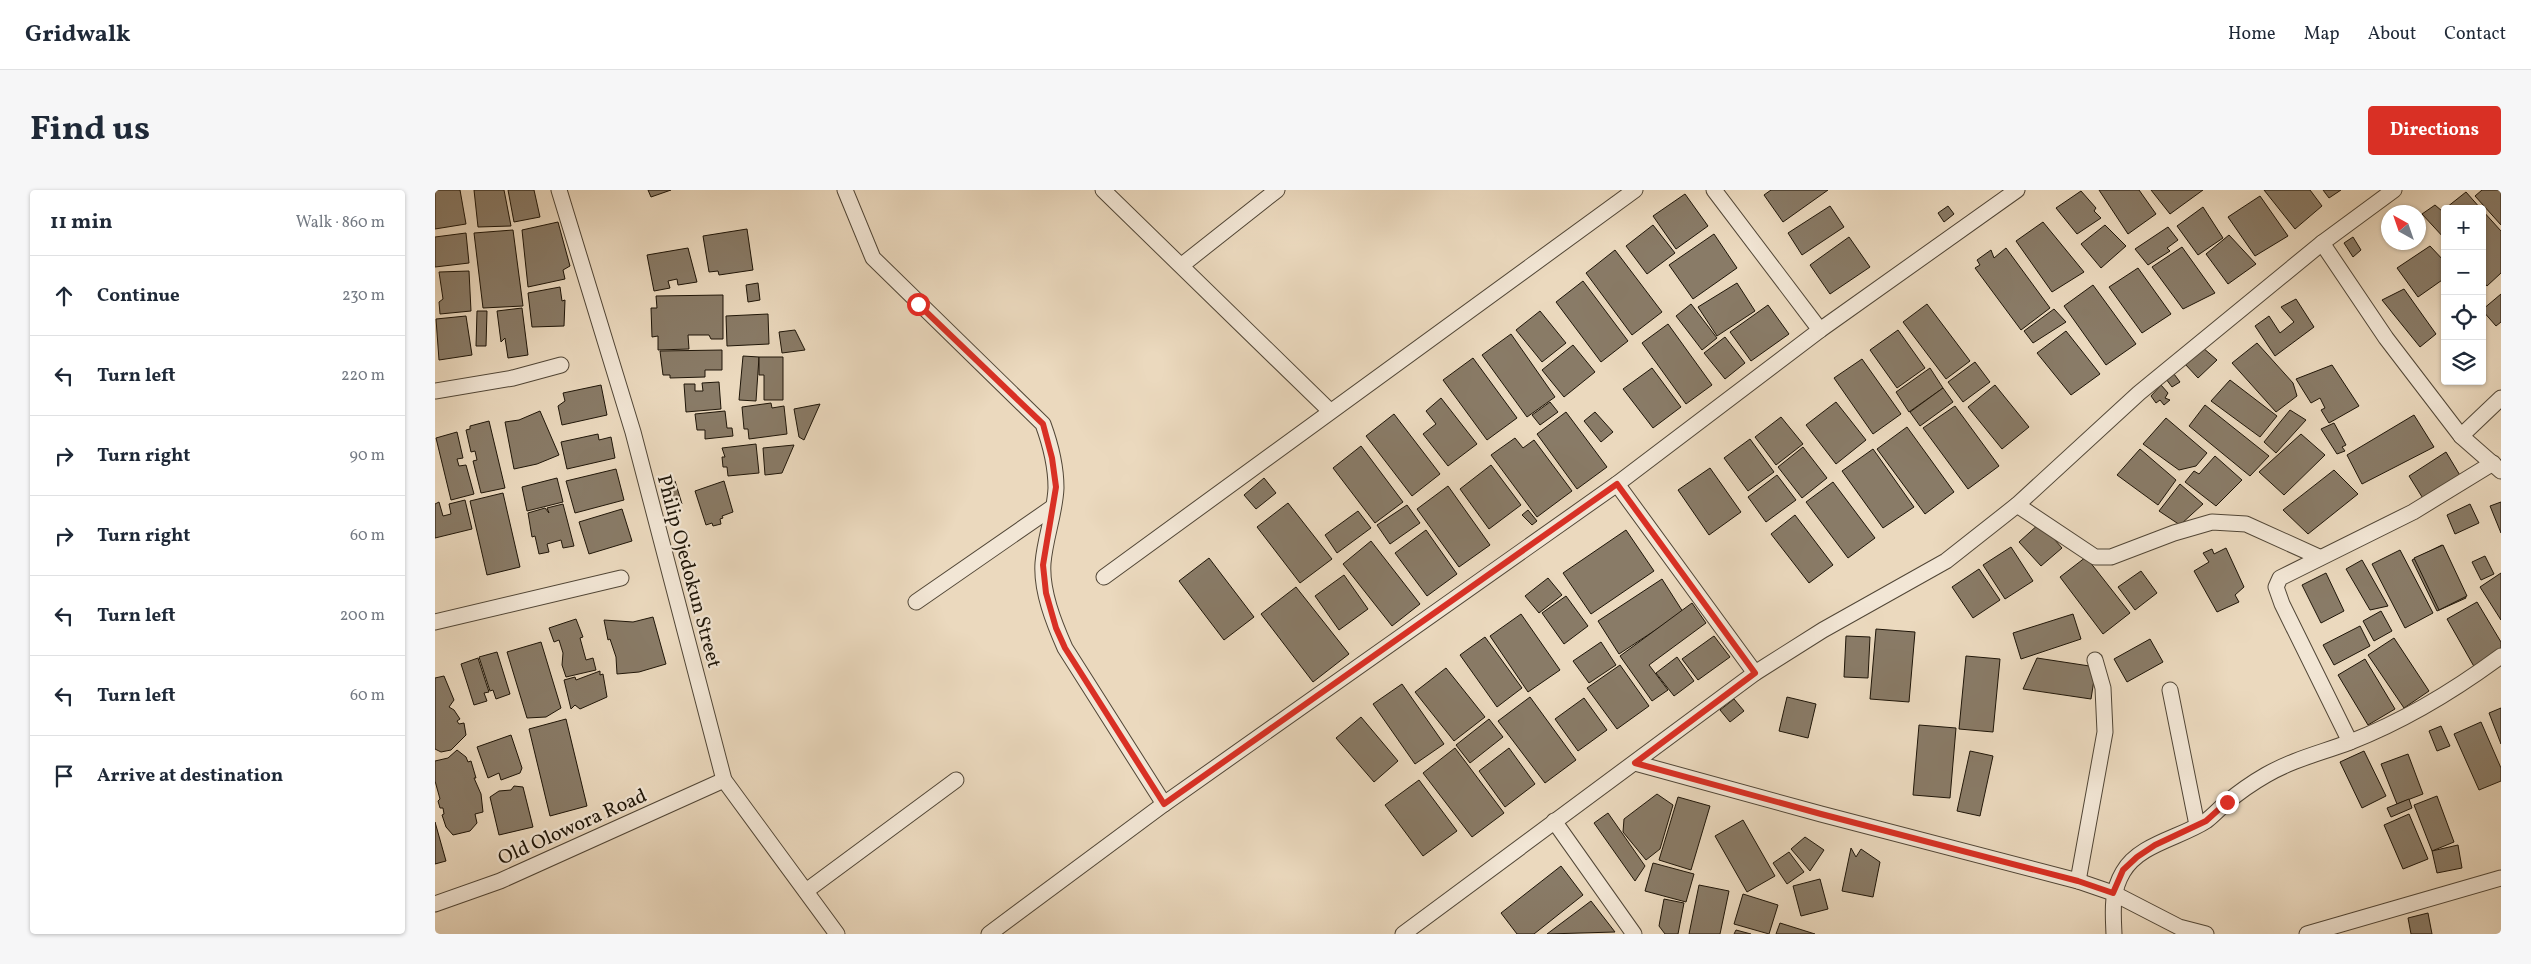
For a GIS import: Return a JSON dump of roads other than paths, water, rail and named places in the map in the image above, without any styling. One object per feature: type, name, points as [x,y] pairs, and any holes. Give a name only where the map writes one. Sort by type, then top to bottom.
[{"type":"street","name":"Philip Ojedokun Street","points":[[559,190],[633,432],[724,780],[837,934]]},
{"type":"street","points":[[845,190],[873,258],[1043,424],[1052,458],[1056,487],[1043,565],[1046,593],[1056,628],[1065,648],[1164,804]]},
{"type":"street","points":[[1103,190],[1330,411]]},
{"type":"street","points":[[1182,265],[1277,190]]},
{"type":"street","points":[[1103,577],[1635,190]]},
{"type":"street","points":[[1714,190],[1820,330]]},
{"type":"street","points":[[989,934],[1164,804],[1617,484],[1997,196],[2017,190]]},
{"type":"street","points":[[1403,934],[1755,673],[1823,630],[1946,561],[2017,505],[2139,394],[2322,243],[2394,190]]},
{"type":"street","points":[[2322,243],[2386,338],[2461,436],[2497,467],[2413,512],[2280,578],[2276,587],[2282,604],[2350,742]]},
{"type":"street","points":[[435,391],[513,378],[561,365]]},
{"type":"street","points":[[2461,436],[2501,398]]},
{"type":"street","points":[[1617,484],[1755,673]]},
{"type":"street","points":[[2017,505],[2095,557],[2111,557],[2174,533],[2211,522],[2247,524],[2319,557]]},
{"type":"street","points":[[916,602],[1053,507]]},
{"type":"street","points":[[435,622],[621,578]]},
{"type":"street","points":[[2114,934],[2113,893],[2123,870],[2137,857],[2206,821],[2227,802],[2266,775],[2305,756],[2350,742],[2457,688],[2501,656]]},
{"type":"street","points":[[2078,881],[2105,732],[2103,688],[2095,660]]},
{"type":"street","points":[[2170,690],[2197,825]]},
{"type":"street","points":[[1635,763],[2078,881],[2113,893],[2179,927],[2206,934]]},
{"type":"street","name":"Old Olowora Road","points":[[435,904],[500,881],[724,780]]},
{"type":"street","points":[[806,891],[956,780]]},
{"type":"street","points":[[1554,821],[1634,934]]},
{"type":"street","points":[[2307,934],[2501,878]]}]
